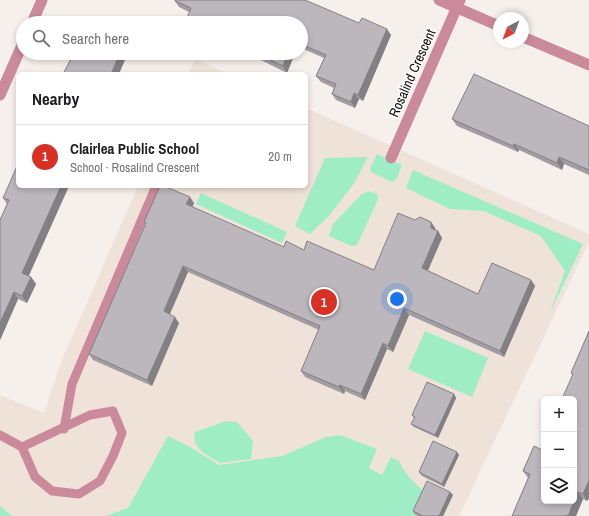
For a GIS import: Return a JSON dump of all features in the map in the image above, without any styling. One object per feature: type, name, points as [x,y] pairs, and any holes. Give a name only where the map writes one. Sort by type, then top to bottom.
[{"type":"street","points":[[35,16],[42,0]]},
{"type":"street","points":[[439,0],[459,4],[493,23]]},
{"type":"street","name":"Rosalind Crescent","points":[[391,158],[459,4]]},
{"type":"street","points":[[529,40],[589,66]]},
{"type":"street","points":[[0,95],[16,59]]},
{"type":"lane","points":[[64,429],[72,384],[155,188]]},
{"type":"lane","points":[[0,435],[22,447],[35,476],[52,490],[79,494],[100,481],[113,456],[122,432],[113,411],[90,415],[64,429],[22,447]]},
{"type":"shaded area","points":[[195,60],[197,60],[224,72],[189,72]]},
{"type":"shaded area","points":[[308,109],[589,234],[589,242],[459,516],[12,516],[0,506],[0,395],[44,413],[61,362],[137,188],[308,188]]},
{"type":"green space","points":[[377,154],[402,165],[396,180],[392,182],[371,172],[370,168]]},
{"type":"green space","points":[[368,157],[353,185],[327,218],[310,234],[295,226],[325,158]]},
{"type":"green space","points":[[413,170],[583,244],[549,315],[565,271],[541,236],[484,211],[450,209],[406,188]]},
{"type":"green space","points":[[368,191],[377,194],[378,199],[357,245],[351,246],[329,236],[333,224],[361,195]]},
{"type":"green space","points":[[201,193],[287,232],[282,243],[196,204]]},
{"type":"green space","points":[[425,331],[488,358],[472,397],[408,369]]},
{"type":"green space","points":[[226,421],[237,422],[253,441],[251,459],[220,463],[198,447],[194,438],[195,432]]},
{"type":"green space","points":[[340,435],[377,449],[369,468],[382,475],[391,457],[399,461],[410,478],[424,491],[414,515],[416,516],[106,516],[128,508],[168,436],[190,447],[219,465],[282,456],[326,437]]},
{"type":"green space","points":[[0,506],[12,516],[0,516]]},
{"type":"building","points":[[305,0],[359,23],[362,18],[387,29],[358,95],[354,93],[351,102],[332,94],[336,84],[316,76],[326,55],[308,47],[308,16],[188,16],[191,8],[175,1]]},
{"type":"building","points":[[70,60],[117,60],[112,72],[64,72]]},
{"type":"building","points":[[271,60],[285,60],[283,66]]},
{"type":"building","points":[[474,74],[589,126],[589,170],[559,157],[557,163],[514,144],[513,146],[452,119]]},
{"type":"building","points":[[16,169],[16,188],[60,188],[22,273],[31,277],[22,296],[14,292],[0,323],[0,220],[9,200],[3,198]]},
{"type":"building","points":[[159,188],[169,188],[190,197],[186,204],[284,247],[286,241],[304,250],[307,241],[374,270],[398,213],[415,220],[420,217],[431,222],[431,228],[438,231],[422,268],[478,294],[492,263],[531,280],[500,351],[404,308],[388,346],[383,343],[361,394],[340,385],[339,387],[301,371],[320,326],[183,266],[164,311],[175,317],[147,380],[89,354],[146,223],[144,222]]},
{"type":"building","points":[[589,331],[589,480],[583,494],[578,492],[577,494],[577,396],[563,396],[573,374],[571,373]]},
{"type":"building","points":[[427,382],[454,394],[435,435],[411,424],[415,417],[412,415]]},
{"type":"building","points":[[433,441],[457,452],[442,484],[419,472]]},
{"type":"building","points":[[534,446],[541,450],[541,504],[573,504],[568,516],[512,516],[530,474],[523,471]]},
{"type":"building","points":[[427,481],[450,492],[439,516],[423,516],[413,511]]},
{"type":"place","name":"Clairlea Public School","points":[[324,302]]}]
